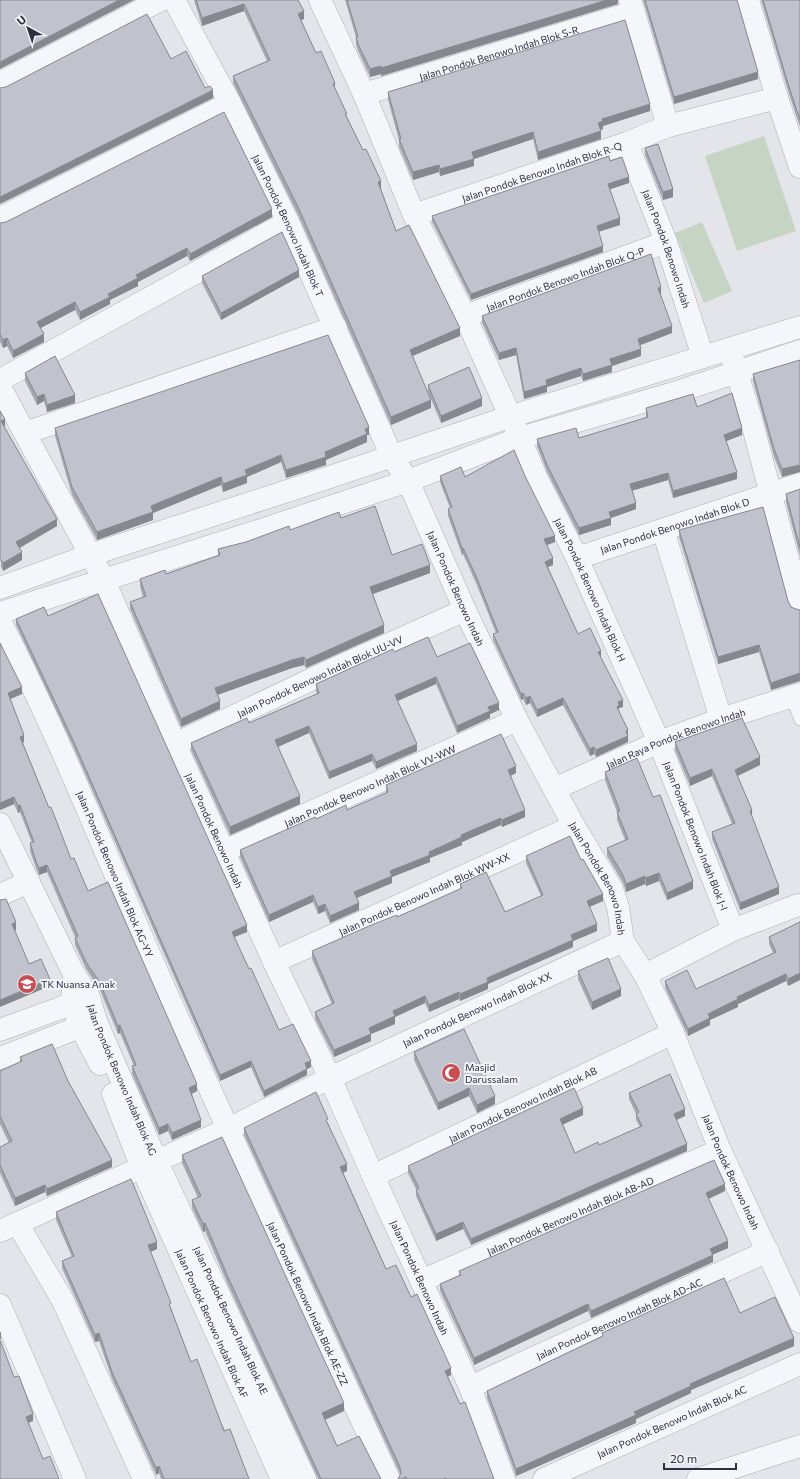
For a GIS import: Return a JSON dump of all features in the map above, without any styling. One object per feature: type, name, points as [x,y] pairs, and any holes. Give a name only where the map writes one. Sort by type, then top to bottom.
[{"type":"street","points":[[0,83],[161,0]]},
{"type":"street","name":"Jalan Pondok Benowo Indah Blok T","points":[[174,0],[230,103],[288,222],[336,327],[392,457]]},
{"type":"street","points":[[320,0],[364,94],[414,215],[465,316],[520,438]]},
{"type":"street","points":[[748,0],[777,98],[800,167]]},
{"type":"street","points":[[632,6],[668,126],[777,98]]},
{"type":"street","name":"Jalan Pondok Benowo Indah Blok S-R","points":[[364,94],[632,6]]},
{"type":"street","points":[[0,218],[230,103]]},
{"type":"street","name":"Jalan Pondok Benowo Indah Blok R-Q","points":[[414,215],[626,143],[668,126]]},
{"type":"street","name":"Jalan Pondok Benowo Indah","points":[[626,143],[666,242],[703,357]]},
{"type":"street","points":[[0,380],[288,222]]},
{"type":"street","name":"Jalan Pondok Benowo Indah Blok Q-P","points":[[465,316],[666,242]]},
{"type":"street","points":[[25,433],[336,327]]},
{"type":"street","points":[[0,588],[90,555],[510,417],[800,327]]},
{"type":"street","points":[[730,349],[772,494],[800,605]]},
{"type":"street","points":[[0,613],[408,481],[520,438],[737,373],[800,351]]},
{"type":"street","name":"Jalan Pondok Benowo Indah","points":[[0,387],[104,580],[175,744],[274,962],[330,1078],[373,1176],[470,1387],[504,1479]]},
{"type":"street","name":"Jalan Pondok Benowo Indah Blok H","points":[[520,438],[536,477],[577,558],[659,742]]},
{"type":"street","name":"Jalan Pondok Benowo Indah","points":[[392,457],[408,481],[465,610],[517,720],[574,826],[612,889],[618,906],[623,941],[645,975],[673,1033],[720,1150],[800,1322]]},
{"type":"street","name":"Jalan Pondok Benowo Indah Blok D","points":[[577,558],[800,484]]},
{"type":"street","points":[[663,530],[721,719]]},
{"type":"street","name":"Jalan Pondok Benowo Indah Blok UU-VV","points":[[175,744],[327,672],[465,610]]},
{"type":"street","name":"Jalan Pondok Benowo Indah Blok AG-YY","points":[[0,621],[21,660],[71,772],[153,964],[228,1129]]},
{"type":"street","name":"Jalan Raya Pondok Benowo Indah","points":[[554,789],[659,742],[721,719],[795,696]]},
{"type":"street","name":"Jalan Pondok Benowo Indah Blok VV-WW","points":[[224,851],[517,720]]},
{"type":"street","name":"Jalan Pondok Benowo Indah Blok J-I","points":[[659,742],[733,930]]},
{"type":"street","points":[[0,824],[74,974],[80,1000],[105,1073],[149,1165]]},
{"type":"street","name":"Jalan Pondok Benowo Indah Blok WW-XX","points":[[274,962],[574,826]]},
{"type":"street","points":[[0,895],[29,882]]},
{"type":"street","points":[[645,975],[733,930],[798,905]]},
{"type":"street","name":"Jalan Pondok Benowo Indah Blok XX","points":[[330,1078],[623,941]]},
{"type":"street","points":[[0,1030],[80,1000]]},
{"type":"street","points":[[0,1058],[88,1023]]},
{"type":"street","name":"Jalan Pondok Benowo Indah Blok AB","points":[[373,1176],[673,1033]]},
{"type":"street","points":[[144,1479],[62,1299],[8,1227],[228,1129],[330,1078]]},
{"type":"street","name":"Jalan Pondok Benowo Indah Blok AE-ZZ","points":[[228,1129],[389,1479]]},
{"type":"street","name":"Jalan Pondok Benowo Indah Blok AB-AD","points":[[421,1281],[720,1150]]},
{"type":"street","name":"Jalan Pondok Benowo Indah Blok AF","points":[[149,1165],[282,1479]]},
{"type":"street","name":"Jalan Pondok Benowo Indah Blok AE","points":[[149,1165],[305,1479]]},
{"type":"street","name":"Jalan Pondok Benowo Indah Blok AD-AC","points":[[470,1387],[768,1251]]},
{"type":"street","points":[[0,1305],[75,1479]]},
{"type":"street","name":"Jalan Pondok Benowo Indah Blok AC","points":[[544,1479],[800,1364]]},
{"type":"street","points":[[698,1479],[800,1446]]},
{"type":"lane","points":[[795,696],[800,720]]},
{"type":"green space","points":[[764,136],[796,231],[737,251],[705,156]]},
{"type":"green space","points":[[702,222],[732,291],[704,303],[675,233]]},
{"type":"building","points":[[0,0],[119,0],[0,62]]},
{"type":"building","points":[[196,0],[298,0],[304,11],[298,14],[316,53],[321,51],[335,83],[333,84],[347,114],[345,114],[363,150],[366,149],[381,181],[378,182],[396,231],[409,225],[460,328],[410,350],[431,400],[391,417],[299,209],[233,76],[270,60],[244,4],[202,18]]},
{"type":"building","points":[[347,0],[607,0],[381,68],[381,66],[370,69],[358,44],[356,37],[358,37]]},
{"type":"building","points":[[645,0],[737,0],[758,72],[674,97]]},
{"type":"building","points":[[763,0],[800,0],[800,120],[789,87]]},
{"type":"building","points":[[147,14],[171,59],[186,51],[205,88],[210,86],[213,90],[0,197],[0,88],[6,87]]},
{"type":"building","points":[[625,20],[650,104],[602,119],[603,121],[598,123],[601,131],[538,152],[533,132],[472,152],[474,159],[440,169],[439,165],[413,172],[399,139],[401,139],[388,92]]},
{"type":"building","points":[[224,112],[272,209],[190,254],[187,248],[136,275],[138,278],[108,294],[110,297],[80,312],[75,302],[37,322],[44,334],[13,351],[7,338],[3,340],[0,334],[0,223],[6,222]]},
{"type":"building","points":[[658,144],[673,189],[663,192],[645,148]]},
{"type":"building","points":[[609,156],[610,161],[622,157],[629,177],[608,184],[620,218],[597,226],[603,246],[471,294],[432,216]]},
{"type":"building","points":[[282,232],[299,270],[221,313],[202,276]]},
{"type":"building","points":[[651,254],[661,287],[658,288],[672,326],[638,339],[641,349],[610,359],[612,365],[583,374],[581,368],[546,380],[547,385],[524,392],[516,348],[499,353],[482,316]]},
{"type":"building","points":[[328,335],[369,427],[365,429],[367,434],[325,452],[326,457],[286,470],[281,455],[245,470],[247,475],[223,484],[221,477],[151,506],[153,512],[97,532],[72,487],[55,428]]},
{"type":"building","points":[[55,356],[75,395],[47,405],[44,394],[37,397],[25,373]]},
{"type":"building","points":[[800,360],[800,465],[782,469],[774,449],[753,374]]},
{"type":"building","points":[[469,367],[482,398],[441,416],[428,385]]},
{"type":"building","points":[[732,393],[742,428],[724,435],[737,472],[673,491],[668,473],[630,484],[636,503],[609,512],[611,518],[579,528],[547,465],[537,439],[576,428],[579,438],[648,417],[646,408],[693,394],[697,407]]},
{"type":"building","points":[[0,411],[5,419],[1,421],[57,519],[16,542],[22,552],[3,563],[0,560]]},
{"type":"building","points":[[514,450],[525,476],[555,536],[544,539],[553,558],[545,562],[578,634],[590,628],[601,651],[598,652],[623,700],[618,702],[619,705],[617,707],[628,730],[626,731],[628,736],[596,750],[594,747],[590,749],[563,698],[537,710],[530,696],[526,698],[523,693],[521,694],[493,634],[498,632],[476,576],[462,548],[448,509],[452,507],[440,476],[461,467],[465,477]]},
{"type":"building","points":[[800,489],[800,548],[786,494]]},
{"type":"building","points":[[375,506],[392,555],[422,544],[430,565],[370,587],[384,625],[306,660],[304,657],[292,660],[215,688],[220,701],[181,719],[130,602],[146,596],[140,579],[165,570],[166,574],[220,555],[218,549],[246,542],[289,526],[290,530],[339,512],[341,518]]},
{"type":"building","points":[[763,507],[788,601],[791,607],[800,610],[800,673],[771,683],[759,645],[718,657],[679,530]]},
{"type":"building","points":[[98,594],[247,925],[232,932],[249,969],[251,968],[279,1030],[293,1024],[311,1061],[305,1063],[307,1069],[264,1091],[251,1061],[220,1075],[72,738],[16,619],[44,607],[48,616]]},
{"type":"building","points":[[428,637],[437,657],[470,643],[499,703],[488,707],[490,711],[457,726],[436,677],[395,695],[417,744],[376,762],[372,754],[329,772],[309,726],[275,740],[300,796],[230,827],[191,743],[247,718],[249,723],[319,693],[316,684],[393,649],[394,652]]},
{"type":"building","points":[[0,643],[22,687],[8,693],[24,735],[20,737],[49,808],[51,807],[71,859],[74,858],[88,891],[108,882],[197,1084],[189,1088],[201,1120],[172,1133],[168,1124],[159,1128],[132,1066],[136,1065],[120,1025],[118,1026],[100,983],[86,962],[75,938],[78,936],[47,865],[39,868],[37,864],[30,843],[34,842],[20,805],[18,806],[14,797],[0,803]]},
{"type":"building","points":[[742,718],[760,757],[735,770],[752,810],[750,811],[779,887],[740,903],[712,832],[735,823],[712,769],[690,778],[675,742]]},
{"type":"building","points":[[501,734],[516,766],[508,770],[525,810],[502,820],[501,818],[461,835],[462,837],[429,852],[430,855],[390,871],[392,876],[354,892],[359,903],[330,916],[325,904],[318,907],[313,895],[269,915],[240,850],[315,817],[316,819],[346,805],[347,810],[388,792],[386,785]]},
{"type":"building","points":[[637,758],[653,797],[660,795],[693,881],[667,893],[659,873],[646,878],[645,876],[626,884],[623,875],[607,848],[628,839],[617,812],[620,811],[605,772]]},
{"type":"building","points":[[570,836],[581,860],[583,859],[603,894],[587,901],[597,924],[571,935],[573,940],[487,978],[488,982],[460,994],[459,992],[429,1005],[425,996],[393,1011],[395,1016],[369,1028],[371,1034],[334,1050],[315,1012],[334,1003],[312,951],[369,926],[397,915],[397,917],[462,888],[460,884],[486,872],[505,912],[543,895],[526,856]]},
{"type":"building","points":[[6,899],[16,922],[12,924],[29,964],[41,959],[50,979],[0,1000],[0,900]]},
{"type":"building","points":[[800,922],[800,973],[788,979],[786,974],[737,997],[738,999],[708,1014],[710,1018],[688,1029],[665,981],[687,970],[696,989],[776,952],[769,937]]},
{"type":"building","points":[[608,958],[621,989],[592,1002],[578,971]]},
{"type":"building","name":"Masjid Darussalam","points":[[464,1029],[495,1096],[477,1105],[469,1088],[438,1103],[414,1052]]},
{"type":"building","points":[[52,1044],[68,1081],[112,1160],[47,1189],[45,1185],[15,1198],[0,1165],[0,1147],[12,1141],[0,1116],[0,1071],[22,1061],[20,1057]]},
{"type":"building","points":[[670,1074],[685,1109],[674,1114],[687,1144],[471,1239],[463,1222],[436,1234],[416,1190],[419,1188],[408,1166],[574,1088],[583,1108],[560,1119],[575,1153],[598,1142],[599,1145],[642,1126],[636,1114],[639,1112],[629,1093]]},
{"type":"building","points":[[316,1092],[328,1119],[326,1120],[347,1164],[340,1167],[386,1269],[396,1265],[411,1297],[417,1294],[451,1368],[445,1371],[460,1404],[465,1402],[494,1479],[407,1479],[406,1477],[398,1479],[401,1473],[400,1467],[244,1128]]},
{"type":"building","points":[[222,1137],[344,1403],[322,1413],[337,1446],[359,1436],[381,1479],[321,1479],[228,1277],[205,1223],[203,1224],[192,1200],[201,1196],[182,1155]]},
{"type":"building","points":[[714,1160],[725,1184],[706,1193],[728,1241],[710,1249],[713,1255],[591,1311],[588,1304],[474,1358],[440,1284],[461,1275],[459,1271]]},
{"type":"building","points":[[131,1179],[157,1242],[148,1245],[171,1303],[169,1304],[191,1362],[197,1359],[224,1431],[230,1429],[249,1479],[164,1479],[159,1466],[156,1468],[112,1372],[99,1333],[95,1335],[62,1261],[74,1256],[56,1212]]},
{"type":"building","points":[[724,1278],[740,1313],[775,1297],[794,1338],[690,1384],[691,1386],[634,1412],[636,1415],[516,1469],[487,1391],[603,1336],[602,1333]]},
{"type":"building","points":[[0,1340],[14,1377],[19,1376],[33,1414],[26,1417],[43,1459],[50,1456],[59,1479],[0,1479]]},
{"type":"place","name":"TK Nuansa Anak","points":[[27,984]]},
{"type":"place","name":"Masjid Darussalam","points":[[451,1073]]}]
